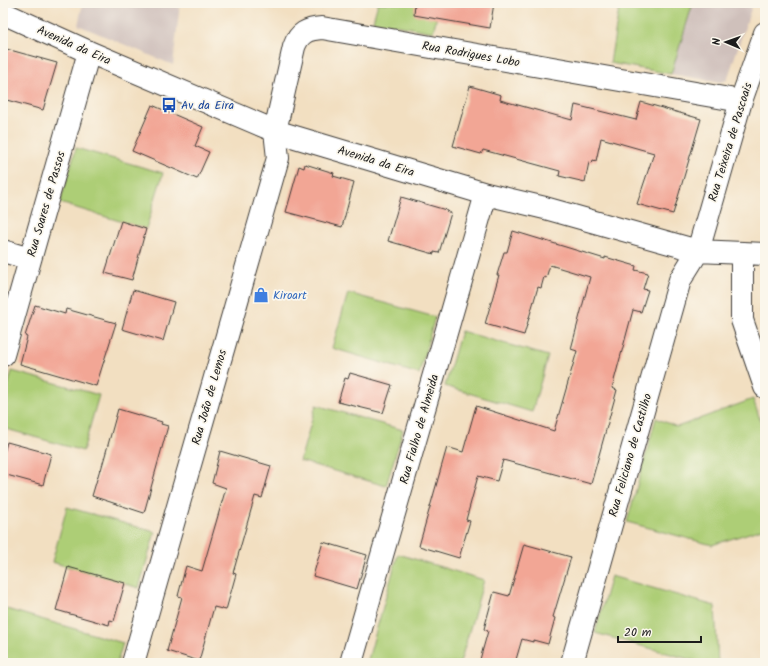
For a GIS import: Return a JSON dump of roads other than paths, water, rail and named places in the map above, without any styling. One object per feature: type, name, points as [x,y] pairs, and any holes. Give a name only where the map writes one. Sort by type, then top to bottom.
[{"type":"street","name":"Avenida da Eira","points":[[3,13],[89,52],[275,131],[486,194],[545,208],[698,251],[765,254]]},
{"type":"street","name":"Rua Rodrigues Lobo","points":[[275,131],[297,38],[304,32],[312,29],[329,30],[741,102]]},
{"type":"street","name":"Rua Teixeira de Pascoais","points":[[698,251],[741,102],[765,33]]},
{"type":"street","name":"Rua Soares de Passos","points":[[3,355],[89,52]]},
{"type":"street","name":"Rua João de Lemos","points":[[133,663],[278,158],[275,131]]},
{"type":"street","name":"Rua Fialho de Almeida","points":[[351,663],[486,194]]},
{"type":"street","points":[[3,251],[30,259]]},
{"type":"street","name":"Rua Feliciano de Castilho","points":[[572,663],[680,280],[698,251]]},
{"type":"street","points":[[742,253],[742,320],[765,387]]},
{"type":"place","name":"Av da Eira","points":[[169,105]]},
{"type":"place","name":"Kiroart","points":[[261,295]]}]
